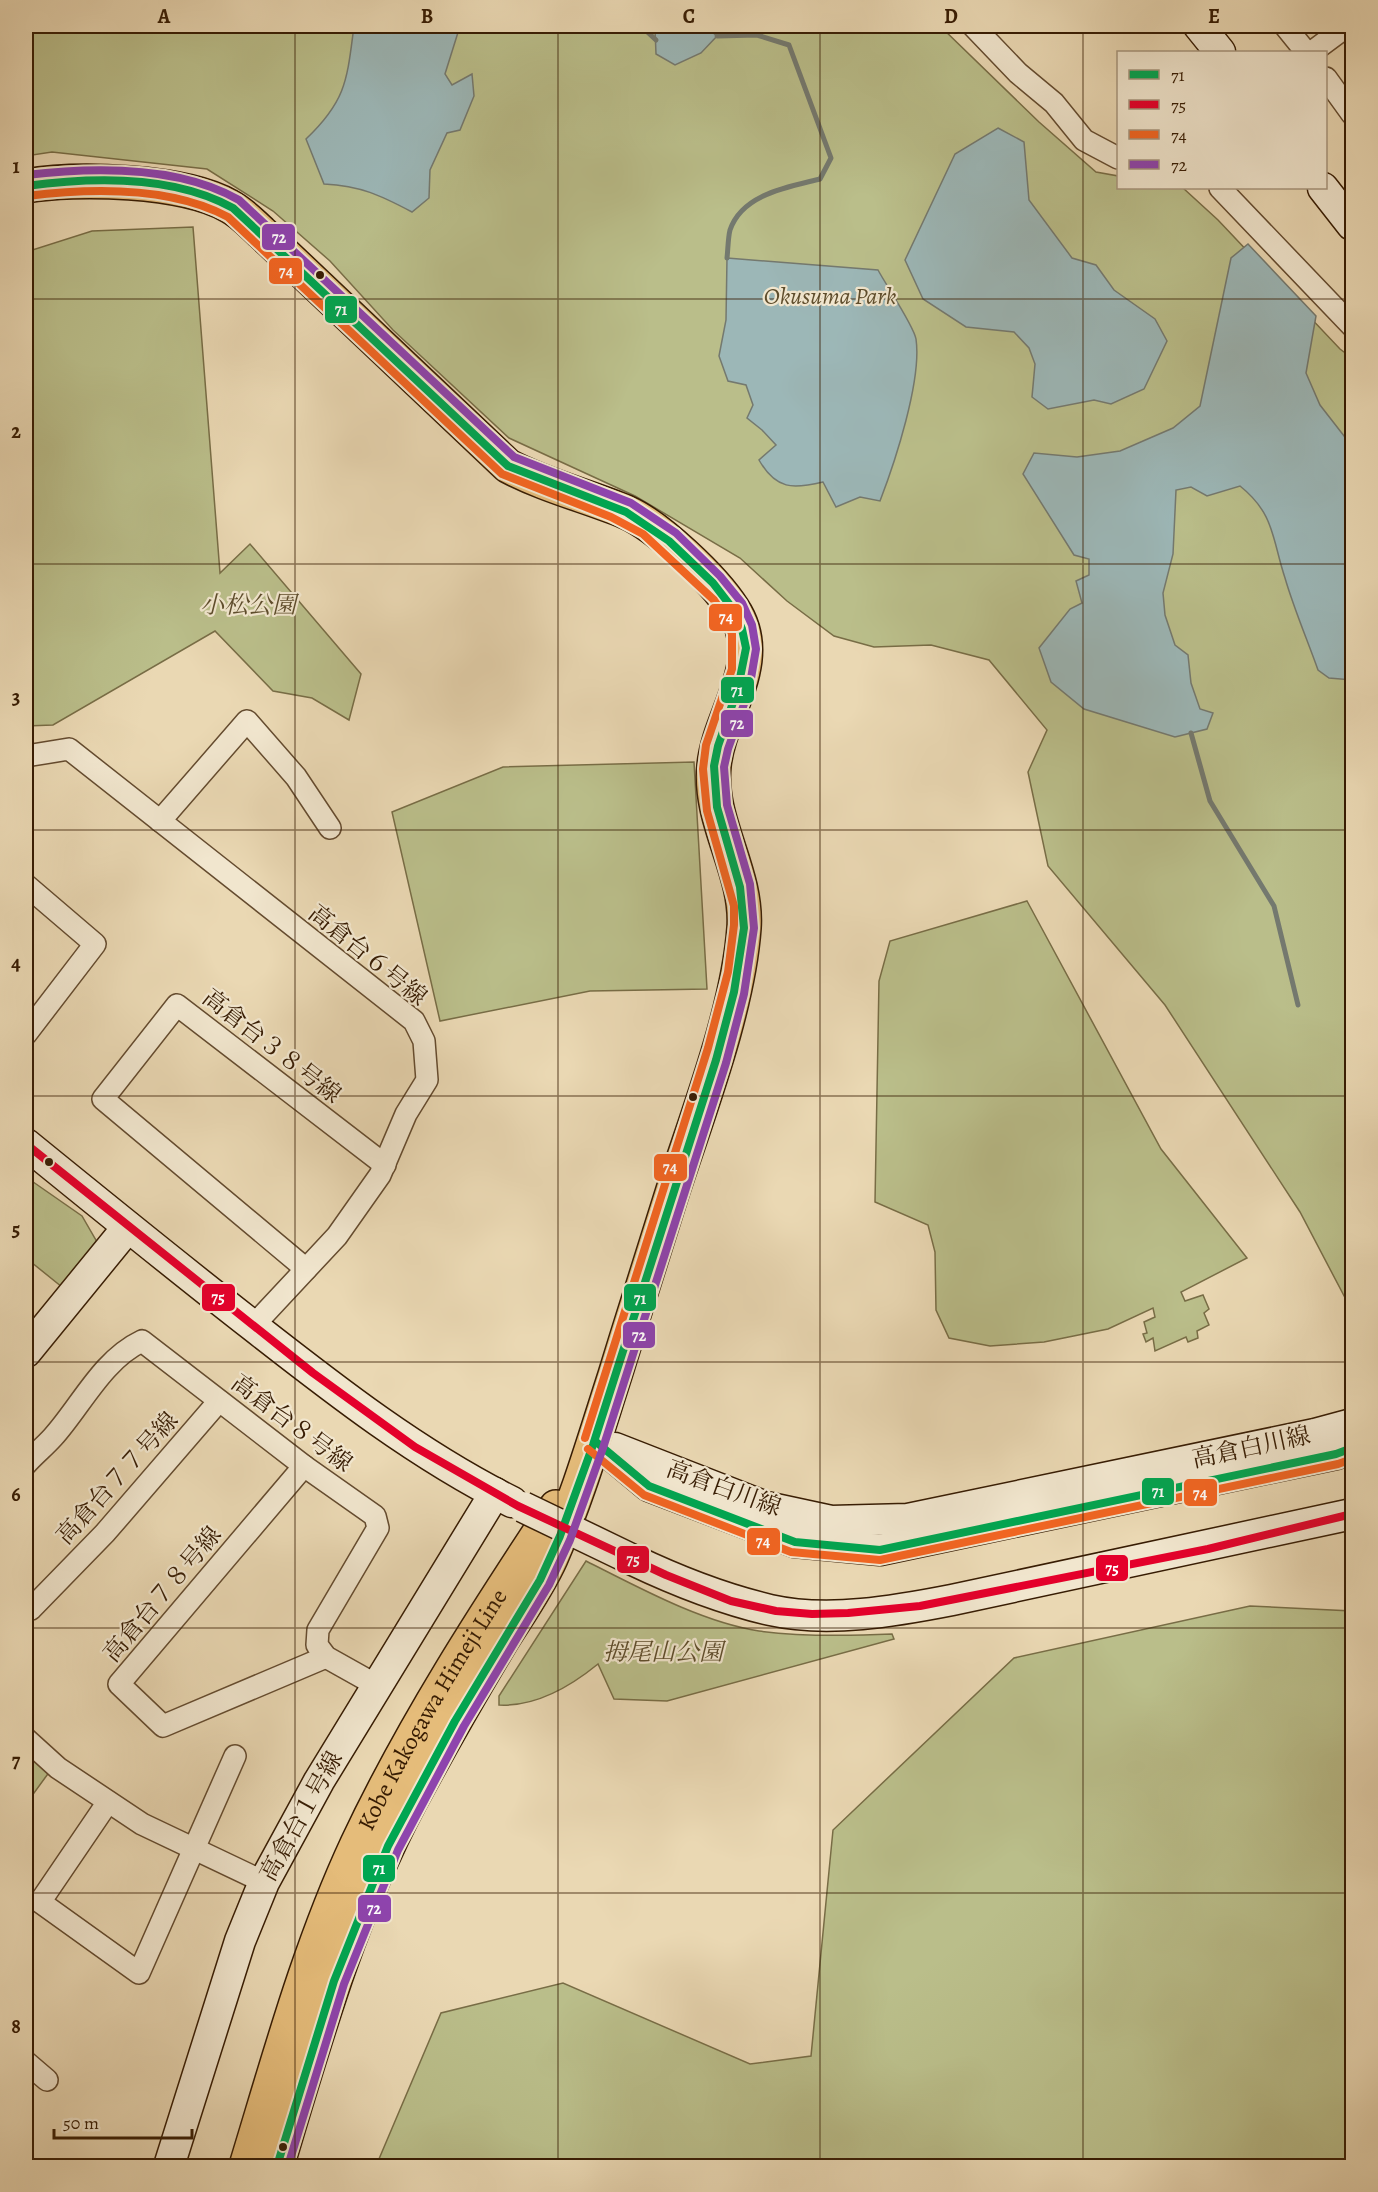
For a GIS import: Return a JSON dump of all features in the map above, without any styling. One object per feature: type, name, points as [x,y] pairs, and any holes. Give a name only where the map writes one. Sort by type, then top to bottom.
[{"type":"main road","name":"Kobe Kakogawa Himeji Line","points":[[26,186],[57,180],[160,187],[205,196],[230,206],[261,232],[508,466],[529,477],[631,514],[662,534],[734,610],[744,634],[746,657],[743,678],[718,740],[713,769],[715,794],[742,895],[745,925],[736,977],[719,1045],[595,1441],[550,1562],[479,1679],[408,1806],[352,1929],[277,2166]]},
{"type":"main road","name":"Kobe Kakogawa Himeji Line","points":[[246,2166],[317,1941],[357,1845],[392,1774],[457,1658],[559,1503],[595,1441]]},
{"type":"street","points":[[973,26],[1018,73],[1054,103],[1084,140],[1117,157]]},
{"type":"street","points":[[1199,26],[1219,51]]},
{"type":"street","points":[[1285,26],[1305,51]]},
{"type":"street","points":[[1313,51],[1347,26]]},
{"type":"street","points":[[1327,79],[1353,114]]},
{"type":"street","points":[[1221,189],[1353,327]]},
{"type":"street","points":[[1324,189],[1353,225]]},
{"type":"street","points":[[160,821],[248,721],[296,777],[330,828]]},
{"type":"street","name":"高倉台６号線","points":[[26,756],[69,749],[414,1021],[424,1041],[427,1080],[406,1114],[380,1175],[337,1236],[253,1326]]},
{"type":"street","points":[[26,885],[95,944],[26,1034]]},
{"type":"street","name":"高倉台３８号線","points":[[306,1269],[103,1099],[177,1005],[384,1165]]},
{"type":"street","points":[[26,1143],[253,1326],[397,1436],[470,1481],[633,1560],[704,1590],[762,1608],[839,1615],[894,1611],[1114,1567],[1353,1514]]},
{"type":"street","points":[[26,1352],[128,1227]]},
{"type":"street","name":"高倉台８号線","points":[[26,1464],[53,1437],[104,1372],[128,1348],[142,1341],[304,1466],[375,1516],[378,1528],[318,1629],[317,1645],[326,1657]]},
{"type":"street","name":"高倉台７７号線","points":[[26,1604],[31,1609],[105,1533],[219,1401]]},
{"type":"street","name":"高倉白川線","points":[[595,1441],[766,1507],[831,1521],[908,1519],[1315,1434],[1353,1424]]},
{"type":"street","name":"高倉白川線","points":[[595,1441],[649,1486],[774,1534],[795,1542],[880,1550],[1313,1459],[1353,1448]]},
{"type":"street","name":"高倉台７８号線","points":[[304,1466],[119,1684],[163,1726],[326,1657]]},
{"type":"street","name":"高倉台１号線","points":[[169,2166],[240,1941],[264,1882],[292,1827],[376,1685],[495,1493]]},
{"type":"street","points":[[326,1657],[376,1685]]},
{"type":"street","points":[[26,1739],[58,1768],[142,1824],[194,1851],[264,1882]]},
{"type":"street","points":[[108,1802],[40,1902],[139,1973],[236,1756]]},
{"type":"street","points":[[26,2062],[47,2080]]},
{"type":"green space","name":"Okusuma Park","points":[[26,26],[940,26],[1039,122],[1096,172],[1117,176],[1117,189],[1184,189],[1218,220],[1340,349],[1352,358],[1352,1311],[1300,1212],[1165,1005],[1048,866],[1028,772],[1047,730],[989,660],[931,645],[874,647],[834,636],[787,601],[740,558],[635,496],[509,438],[393,330],[330,261],[273,211],[207,169],[52,152],[26,156]]},
{"type":"green space","name":"小松公園","points":[[193,227],[220,573],[250,544],[361,674],[349,720],[312,698],[273,691],[215,631],[53,725],[26,726],[26,252],[92,231]]},
{"type":"green space","points":[[694,762],[707,989],[590,991],[440,1021],[392,812],[503,767]]},
{"type":"green space","points":[[1027,901],[1161,1149],[1247,1258],[1181,1292],[1185,1301],[1203,1295],[1209,1309],[1204,1313],[1209,1325],[1197,1331],[1198,1338],[1188,1342],[1186,1337],[1155,1351],[1153,1338],[1146,1342],[1143,1334],[1147,1333],[1144,1322],[1155,1317],[1153,1308],[1108,1329],[1044,1342],[990,1346],[949,1338],[936,1310],[935,1252],[928,1225],[875,1202],[879,981],[890,941]]},
{"type":"green space","points":[[26,1177],[82,1216],[97,1242],[62,1287],[26,1258]]},
{"type":"green space","name":"拇尾山公園","points":[[586,1561],[692,1612],[737,1626],[759,1631],[809,1635],[892,1634],[894,1639],[667,1701],[614,1699],[598,1664],[552,1694],[526,1703],[499,1705],[499,1696]]},
{"type":"green space","points":[[1250,1606],[1352,1611],[1352,2166],[376,2166],[441,2013],[563,1983],[750,2064],[811,2056],[833,1830],[1014,1658]]},
{"type":"green space","points":[[26,1750],[50,1771],[26,1804]]},
{"type":"water","points":[[354,26],[460,26],[445,74],[452,85],[472,74],[474,96],[460,130],[447,133],[430,170],[429,198],[412,212],[370,192],[324,184],[306,139],[330,112],[343,88]]},
{"type":"water","points":[[704,26],[717,36],[701,53],[675,65],[656,54],[655,29]]},
{"type":"water","points":[[998,128],[1024,142],[1029,200],[1072,258],[1096,265],[1114,290],[1155,319],[1167,341],[1144,389],[1111,404],[1094,400],[1048,409],[1032,397],[1035,364],[1029,348],[1014,332],[966,327],[923,299],[905,260],[955,154]]},
{"type":"water","points":[[1248,244],[1316,316],[1306,373],[1320,405],[1348,441],[1349,531],[1352,537],[1352,680],[1329,678],[1318,670],[1289,590],[1271,528],[1260,507],[1251,496],[1240,486],[1207,496],[1191,487],[1176,490],[1173,554],[1163,593],[1165,615],[1175,645],[1188,655],[1191,683],[1200,709],[1213,713],[1207,729],[1175,737],[1084,709],[1051,682],[1039,648],[1070,609],[1082,603],[1076,581],[1089,575],[1089,559],[1074,555],[1023,474],[1034,453],[1077,457],[1120,451],[1173,428],[1200,406],[1231,258]]},
{"type":"water","points":[[727,258],[878,270],[914,333],[917,356],[906,421],[880,501],[860,497],[836,507],[823,482],[803,486],[786,485],[765,470],[759,460],[776,445],[747,418],[753,405],[746,385],[728,381],[719,356],[726,320]]},
{"type":"waterway","points":[[641,26],[656,40]]},
{"type":"waterway","points":[[717,36],[757,35],[789,45],[831,158],[820,179],[768,194],[745,208],[736,218],[730,230],[727,258]]},
{"type":"waterway","points":[[1191,733],[1210,801],[1274,906],[1298,1005]]},
{"type":"transit line","name":"72","points":[[26,175],[79,171],[135,171],[189,180],[239,200],[514,457],[631,503],[676,533],[720,576],[742,603],[752,625],[756,649],[749,690],[724,767],[727,805],[750,884],[754,928],[744,994],[726,1063],[603,1448],[570,1540],[549,1585],[464,1726],[398,1850],[344,1984],[288,2166]]},
{"type":"transit line","name":"71","points":[[26,186],[77,181],[132,181],[185,189],[233,208],[508,466],[626,512],[669,541],[713,583],[733,609],[742,629],[746,648],[738,688],[718,746],[714,766],[717,807],[740,887],[744,928],[734,992],[716,1060],[593,1445],[560,1536],[540,1580],[455,1721],[388,1846],[334,1981],[277,2166]]},
{"type":"transit line","name":"74","points":[[27,196],[77,192],[130,192],[181,200],[228,217],[502,474],[611,517],[643,534],[714,600],[725,616],[732,634],[732,669],[706,745],[703,769],[707,811],[734,906],[728,972],[708,1048],[585,1438]]},
{"type":"transit line","name":"75","points":[[26,1144],[313,1373],[415,1447],[518,1506],[666,1575],[731,1601],[776,1611],[812,1614],[920,1606],[1208,1549],[1352,1514]]},
{"type":"transit line","name":"71","points":[[595,1441],[649,1486],[795,1542],[880,1550],[1336,1454],[1352,1448]]},
{"type":"transit line","name":"74","points":[[588,1449],[644,1495],[791,1552],[880,1560],[1338,1464],[1352,1459]]}]
